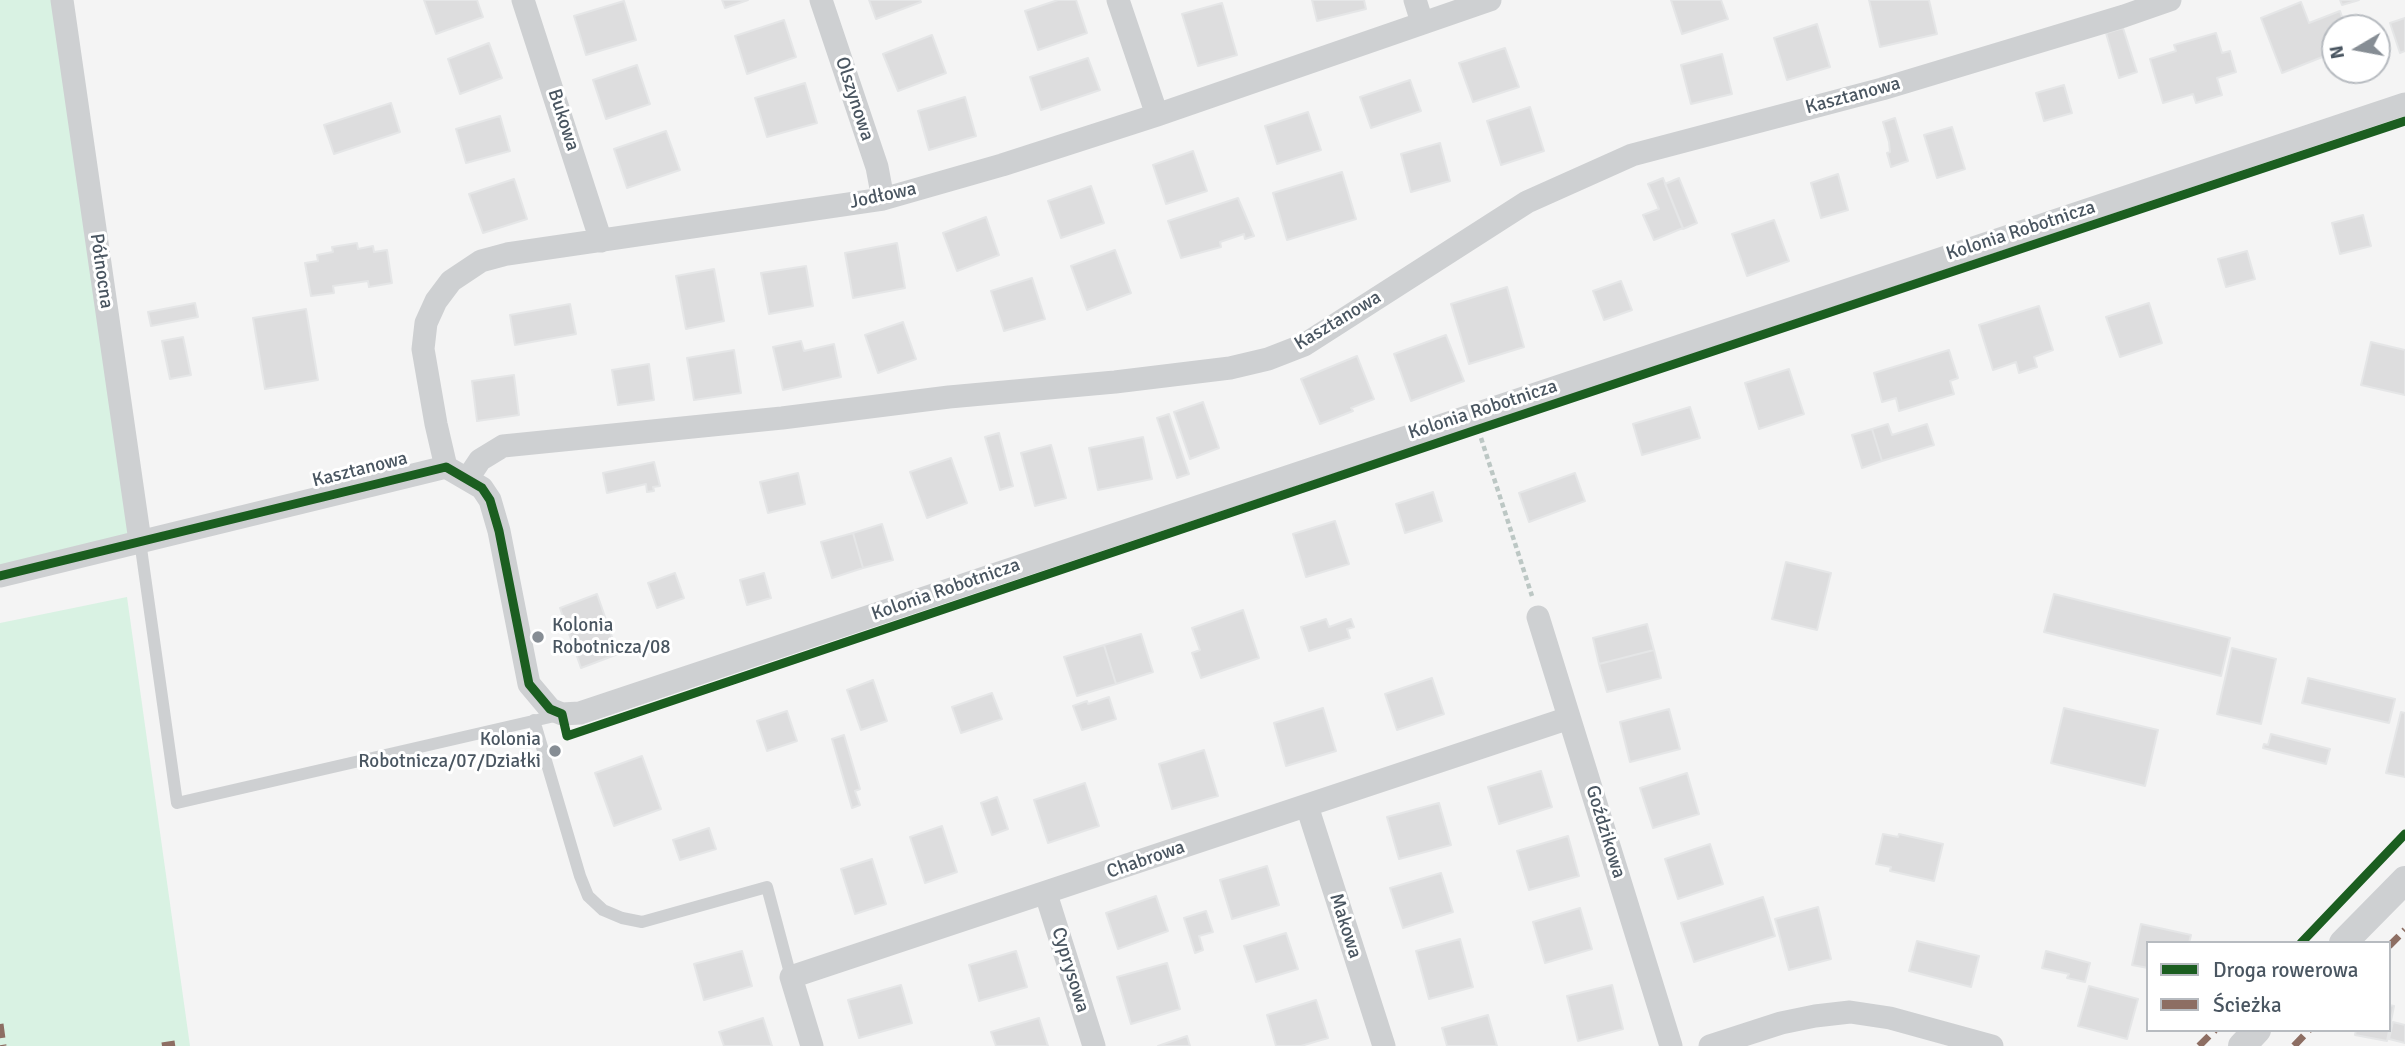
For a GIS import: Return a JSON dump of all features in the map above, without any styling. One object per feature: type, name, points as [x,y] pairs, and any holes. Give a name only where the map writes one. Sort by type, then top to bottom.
[{"type":"street","name":"Północna","points":[[62,0],[140,541]]},
{"type":"street","name":"Bukowa","points":[[523,0],[601,241]]},
{"type":"street","name":"Olszynowa","points":[[821,0],[877,167],[883,199]]},
{"type":"street","points":[[1118,0],[1157,115]]},
{"type":"street","name":"Jodłowa","points":[[446,467],[423,349],[426,323],[436,301],[451,281],[481,261],[507,254],[883,199],[1002,165],[1157,115],[1419,11],[1490,0]]},
{"type":"street","name":"Kasztanowa","points":[[468,478],[480,460],[503,446],[782,418],[949,397],[1115,382],[1230,368],[1268,359],[1304,345],[1527,202],[1632,155],[1882,89],[2171,0]]},
{"type":"street","name":"Kolonia Robotnicza","points":[[562,714],[580,713],[2405,104]]},
{"type":"street","name":"Kasztanowa","points":[[0,576],[446,467]]},
{"type":"street","points":[[446,467],[482,488],[490,500],[499,531],[529,684],[550,709],[562,714]]},
{"type":"street","name":"Goździkowa","points":[[1538,617],[1671,1046]]},
{"type":"street","name":"Chabrowa","points":[[791,977],[1569,718]]},
{"type":"street","name":"Makowa","points":[[1307,806],[1384,1046]]},
{"type":"street","points":[[2345,941],[2405,880]]},
{"type":"street","name":"Cyprysowa","points":[[1046,894],[1094,1046]]},
{"type":"street","points":[[791,977],[812,1046]]},
{"type":"street","points":[[1710,1046],[1781,1023],[1850,1012],[1890,1018],[1992,1046]]},
{"type":"lane","points":[[140,541],[177,803],[562,714]]},
{"type":"lane","points":[[534,720],[588,896],[603,910],[642,922],[766,887],[791,977]]},
{"type":"path","points":[[1479,429],[1538,617]]},
{"type":"green space","points":[[0,0],[62,0],[140,541],[0,581]]},
{"type":"green space","points":[[127,597],[190,1046],[0,1046],[0,623]]},
{"type":"building","points":[[424,0],[477,0],[483,17],[436,34]]},
{"type":"building","points":[[722,0],[748,0],[725,8]]},
{"type":"building","points":[[869,0],[920,0],[921,2],[876,19]]},
{"type":"building","points":[[1058,0],[1076,0],[1087,33],[1038,50],[1025,11]]},
{"type":"building","points":[[1312,0],[1364,0],[1366,9],[1317,21]]},
{"type":"building","points":[[1671,0],[1721,0],[1728,19],[1682,34]]},
{"type":"building","points":[[1869,0],[1929,0],[1937,34],[1880,47]]},
{"type":"building","points":[[2340,0],[2359,0],[2342,5]]},
{"type":"building","points":[[624,1],[636,40],[586,55],[574,16]]},
{"type":"building","points":[[2301,2],[2309,23],[2321,18],[2321,58],[2282,73],[2261,18]]},
{"type":"building","points":[[1222,3],[1237,55],[1198,66],[1182,14]]},
{"type":"building","points":[[2405,18],[2405,51],[2400,53],[2391,26],[2391,23]]},
{"type":"building","points":[[784,20],[796,57],[747,74],[735,36]]},
{"type":"building","points":[[1817,24],[1830,67],[1787,80],[1774,38]]},
{"type":"building","points":[[2123,28],[2137,72],[2119,78],[2106,33]]},
{"type":"building","points":[[2216,33],[2222,53],[2230,51],[2236,72],[2217,78],[2222,95],[2196,103],[2193,94],[2163,103],[2150,59],[2176,51],[2174,45]]},
{"type":"building","points":[[932,35],[946,73],[898,91],[883,54]]},
{"type":"building","points":[[489,43],[502,78],[460,94],[448,59]]},
{"type":"building","points":[[1505,48],[1519,87],[1473,102],[1459,63]]},
{"type":"building","points":[[1722,54],[1732,94],[1691,104],[1681,65]]},
{"type":"building","points":[[1088,58],[1100,90],[1041,110],[1030,77]]},
{"type":"building","points":[[637,65],[650,104],[606,119],[593,80]]},
{"type":"building","points":[[1410,80],[1421,111],[1371,128],[1360,97]]},
{"type":"building","points":[[805,83],[817,123],[767,137],[755,98]]},
{"type":"building","points":[[2064,85],[2072,113],[2044,121],[2036,93]]},
{"type":"building","points":[[965,97],[976,136],[929,150],[918,111]]},
{"type":"building","points":[[391,103],[400,132],[334,154],[324,125]]},
{"type":"building","points":[[1530,107],[1544,151],[1501,165],[1487,121]]},
{"type":"building","points":[[1308,112],[1321,150],[1277,164],[1265,126]]},
{"type":"building","points":[[500,116],[510,151],[466,163],[456,129]]},
{"type":"building","points":[[1895,118],[1908,161],[1891,167],[1887,153],[1890,152],[1889,142],[1883,122]]},
{"type":"building","points":[[1952,127],[1965,169],[1937,178],[1924,135]]},
{"type":"building","points":[[666,131],[680,170],[627,188],[614,149]]},
{"type":"building","points":[[1440,143],[1450,181],[1411,192],[1401,154]]},
{"type":"building","points":[[1193,151],[1207,191],[1166,204],[1153,165]]},
{"type":"building","points":[[1342,172],[1356,219],[1287,240],[1273,193]]},
{"type":"building","points":[[1838,174],[1848,210],[1821,218],[1811,183]]},
{"type":"building","points":[[1663,178],[1683,228],[1654,240],[1643,215],[1659,209],[1648,184]]},
{"type":"building","points":[[1679,178],[1697,223],[1683,229],[1665,184]]},
{"type":"building","points":[[514,179],[527,219],[483,233],[469,194]]},
{"type":"building","points":[[1091,186],[1104,223],[1061,238],[1048,201]]},
{"type":"building","points":[[1238,198],[1254,236],[1245,239],[1244,234],[1220,242],[1221,247],[1181,258],[1168,221]]},
{"type":"building","points":[[2363,215],[2371,246],[2340,254],[2332,223]]},
{"type":"building","points":[[986,217],[999,255],[957,271],[943,233]]},
{"type":"building","points":[[1774,220],[1789,261],[1747,276],[1732,234]]},
{"type":"building","points":[[357,243],[358,249],[373,246],[374,252],[387,250],[392,283],[369,287],[368,281],[333,286],[334,293],[311,296],[305,263],[318,261],[317,255],[333,252],[332,247]]},
{"type":"building","points":[[897,243],[905,288],[853,298],[845,253]]},
{"type":"building","points":[[1115,250],[1131,293],[1087,310],[1071,266]]},
{"type":"building","points":[[2247,251],[2255,279],[2226,287],[2218,259]]},
{"type":"building","points":[[806,266],[813,306],[769,314],[761,273]]},
{"type":"building","points":[[714,269],[724,321],[686,329],[676,276]]},
{"type":"building","points":[[1032,278],[1045,319],[1004,331],[991,291]]},
{"type":"building","points":[[1621,281],[1632,310],[1604,320],[1593,291]]},
{"type":"building","points":[[1507,287],[1524,347],[1469,364],[1451,304]]},
{"type":"building","points":[[195,303],[198,317],[151,326],[148,312]]},
{"type":"building","points":[[2149,303],[2162,343],[2120,357],[2106,317]]},
{"type":"building","points":[[570,304],[576,334],[515,345],[510,315]]},
{"type":"building","points":[[2039,306],[2053,350],[2034,357],[2037,367],[2019,373],[2016,362],[1993,370],[1979,325]]},
{"type":"building","points":[[306,309],[318,380],[265,389],[253,318]]},
{"type":"building","points":[[903,322],[916,359],[878,373],[865,335]]},
{"type":"building","points":[[1446,335],[1464,381],[1411,401],[1394,354]]},
{"type":"building","points":[[183,337],[191,375],[170,379],[162,341]]},
{"type":"building","points":[[801,341],[804,351],[834,344],[841,377],[783,390],[773,347]]},
{"type":"building","points":[[2371,342],[2405,350],[2405,395],[2361,385]]},
{"type":"building","points":[[734,350],[741,393],[694,400],[687,358]]},
{"type":"building","points":[[1949,350],[1958,378],[1950,381],[1954,394],[1899,411],[1896,398],[1882,402],[1874,373]]},
{"type":"building","points":[[1357,356],[1374,399],[1320,424],[1301,379]]},
{"type":"building","points":[[649,364],[654,400],[618,405],[612,370]]},
{"type":"building","points":[[1789,369],[1804,414],[1759,429],[1745,383]]},
{"type":"building","points":[[514,375],[519,415],[477,421],[472,381]]},
{"type":"building","points":[[1203,402],[1219,448],[1190,459],[1174,412]]},
{"type":"building","points":[[1690,407],[1700,438],[1642,455],[1633,424]]},
{"type":"building","points":[[1169,414],[1189,474],[1177,478],[1157,418]]},
{"type":"building","points":[[1888,424],[1892,435],[1927,424],[1934,445],[1882,461],[1872,429]]},
{"type":"building","points":[[1872,429],[1882,461],[1862,468],[1852,435]]},
{"type":"building","points":[[999,433],[1013,486],[1000,490],[985,437]]},
{"type":"building","points":[[1143,437],[1152,479],[1098,490],[1089,448]]},
{"type":"building","points":[[1051,445],[1066,498],[1035,506],[1021,453]]},
{"type":"building","points":[[951,458],[967,503],[927,518],[910,472]]},
{"type":"building","points":[[654,462],[660,486],[653,487],[654,491],[647,492],[646,484],[607,493],[603,473]]},
{"type":"building","points":[[798,473],[805,504],[768,513],[760,482]]},
{"type":"building","points":[[1575,473],[1585,501],[1529,522],[1519,493]]},
{"type":"building","points":[[1433,492],[1442,521],[1405,533],[1396,504]]},
{"type":"building","points":[[1335,521],[1349,564],[1306,577],[1293,534]]},
{"type":"building","points":[[882,524],[893,560],[863,568],[853,533]]},
{"type":"building","points":[[853,533],[863,568],[832,578],[821,542]]},
{"type":"building","points":[[1786,562],[1831,573],[1817,630],[1772,619]]},
{"type":"building","points":[[675,573],[684,598],[657,608],[648,583]]},
{"type":"building","points":[[764,573],[771,598],[747,605],[740,580]]},
{"type":"building","points":[[597,594],[618,654],[581,668],[560,608]]},
{"type":"building","points":[[2054,594],[2230,638],[2221,676],[2044,632]]},
{"type":"building","points":[[1243,610],[1259,658],[1201,678],[1192,653],[1200,650],[1192,628]]},
{"type":"building","points":[[1326,619],[1329,627],[1351,619],[1354,627],[1347,629],[1350,638],[1309,651],[1301,627]]},
{"type":"building","points":[[1647,624],[1654,650],[1599,664],[1593,638]]},
{"type":"building","points":[[1141,634],[1153,672],[1116,684],[1104,645]]},
{"type":"building","points":[[1104,645],[1116,684],[1077,696],[1064,657]]},
{"type":"building","points":[[2232,648],[2276,659],[2261,724],[2217,714]]},
{"type":"building","points":[[1654,650],[1661,678],[1607,692],[1599,664]]},
{"type":"building","points":[[1432,678],[1444,714],[1397,730],[1385,694]]},
{"type":"building","points":[[2308,678],[2395,699],[2389,723],[2302,703]]},
{"type":"building","points":[[873,680],[887,721],[861,730],[847,690]]},
{"type":"building","points":[[992,693],[1002,719],[961,733],[952,707]]},
{"type":"building","points":[[1109,697],[1116,719],[1082,730],[1073,706]]},
{"type":"building","points":[[1323,708],[1336,751],[1286,766],[1274,723]]},
{"type":"building","points":[[2064,708],[2158,730],[2145,786],[2051,763]]},
{"type":"building","points":[[1669,709],[1680,749],[1630,762],[1620,722]]},
{"type":"building","points":[[787,711],[797,741],[767,751],[757,721]]},
{"type":"building","points":[[2401,712],[2405,713],[2405,777],[2386,773]]},
{"type":"building","points":[[2271,734],[2330,749],[2326,764],[2263,748],[2264,744],[2268,745]]},
{"type":"building","points":[[844,735],[860,789],[855,791],[860,805],[852,808],[832,739]]},
{"type":"building","points":[[1204,750],[1218,796],[1172,809],[1159,764]]},
{"type":"building","points":[[642,756],[661,809],[614,826],[595,773]]},
{"type":"building","points":[[1541,771],[1552,807],[1499,824],[1488,787]]},
{"type":"building","points":[[1687,773],[1699,814],[1653,828],[1640,788]]},
{"type":"building","points":[[1085,783],[1099,826],[1048,843],[1034,800]]},
{"type":"building","points":[[997,797],[1008,829],[992,835],[981,803]]},
{"type":"building","points":[[1439,803],[1451,845],[1399,859],[1387,817]]},
{"type":"building","points":[[942,826],[957,872],[925,883],[910,837]]},
{"type":"building","points":[[709,828],[716,849],[680,860],[673,840]]},
{"type":"building","points":[[1883,834],[1898,837],[1899,834],[1943,844],[1934,881],[1890,871],[1891,867],[1876,864]]},
{"type":"building","points":[[1568,836],[1579,876],[1529,890],[1517,851]]},
{"type":"building","points":[[1710,844],[1723,884],[1678,899],[1665,859]]},
{"type":"building","points":[[872,859],[886,904],[855,914],[841,869]]},
{"type":"building","points":[[1267,866],[1279,905],[1232,919],[1220,880]]},
{"type":"building","points":[[1441,873],[1453,912],[1403,928],[1390,888]]},
{"type":"building","points":[[1156,896],[1168,931],[1118,949],[1106,913]]},
{"type":"building","points":[[1763,897],[1775,936],[1694,962],[1681,923]]},
{"type":"building","points":[[1818,907],[1831,959],[1789,970],[1775,919]]},
{"type":"building","points":[[1580,908],[1592,949],[1545,963],[1533,922]]},
{"type":"building","points":[[1206,911],[1213,932],[1199,936],[1203,950],[1195,953],[1184,918]]},
{"type":"building","points":[[2141,924],[2191,935],[2190,941],[2146,941],[2146,968],[2132,965]]},
{"type":"building","points":[[1286,933],[1298,969],[1256,982],[1244,946]]},
{"type":"building","points":[[1460,939],[1473,987],[1429,999],[1416,951]]},
{"type":"building","points":[[1917,941],[1979,956],[1971,987],[1909,971]]},
{"type":"building","points":[[742,951],[752,986],[704,1000],[694,964]]},
{"type":"building","points":[[1016,951],[1027,987],[979,1001],[969,965]]},
{"type":"building","points":[[2046,951],[2090,963],[2085,982],[2067,978],[2069,974],[2042,968]]},
{"type":"building","points":[[1167,963],[1180,1009],[1131,1024],[1117,977]]},
{"type":"building","points":[[901,985],[912,1023],[859,1038],[848,1000]]},
{"type":"building","points":[[1612,985],[1623,1029],[1578,1041],[1567,996]]},
{"type":"building","points":[[2089,986],[2138,999],[2127,1039],[2078,1026]]},
{"type":"building","points":[[1316,1000],[1328,1038],[1301,1046],[1276,1046],[1267,1015]]},
{"type":"building","points":[[1488,1015],[1497,1046],[1447,1046],[1442,1028]]},
{"type":"building","points":[[763,1018],[772,1046],[724,1046],[719,1032]]},
{"type":"building","points":[[1039,1018],[1048,1046],[996,1046],[991,1032]]},
{"type":"building","points":[[2393,1022],[2405,1025],[2405,1043],[2389,1039]]},
{"type":"building","points":[[2356,1032],[2389,1032],[2387,1041],[2355,1035]]},
{"type":"building","points":[[1187,1036],[1190,1046],[1158,1046]]},
{"type":"marked path","points":[[2391,944],[2405,930]]},
{"type":"marked path","points":[[0,1024],[3,1046]]},
{"type":"marked path","points":[[2199,1046],[2213,1032]]},
{"type":"marked path","points":[[2294,1046],[2307,1032]]},
{"type":"marked path","points":[[162,1046],[175,1044]]},
{"type":"cycle path","points":[[0,576],[446,467],[482,488],[490,500],[499,531],[529,684],[550,709],[562,714],[567,736],[2405,121]]},
{"type":"cycle path","points":[[2303,941],[2405,834]]},
{"type":"place","name":"Kolonia Robotnicza/08","points":[[538,637]]},
{"type":"place","name":"Kolonia Robotnicza/07/Działki","points":[[555,751]]}]
